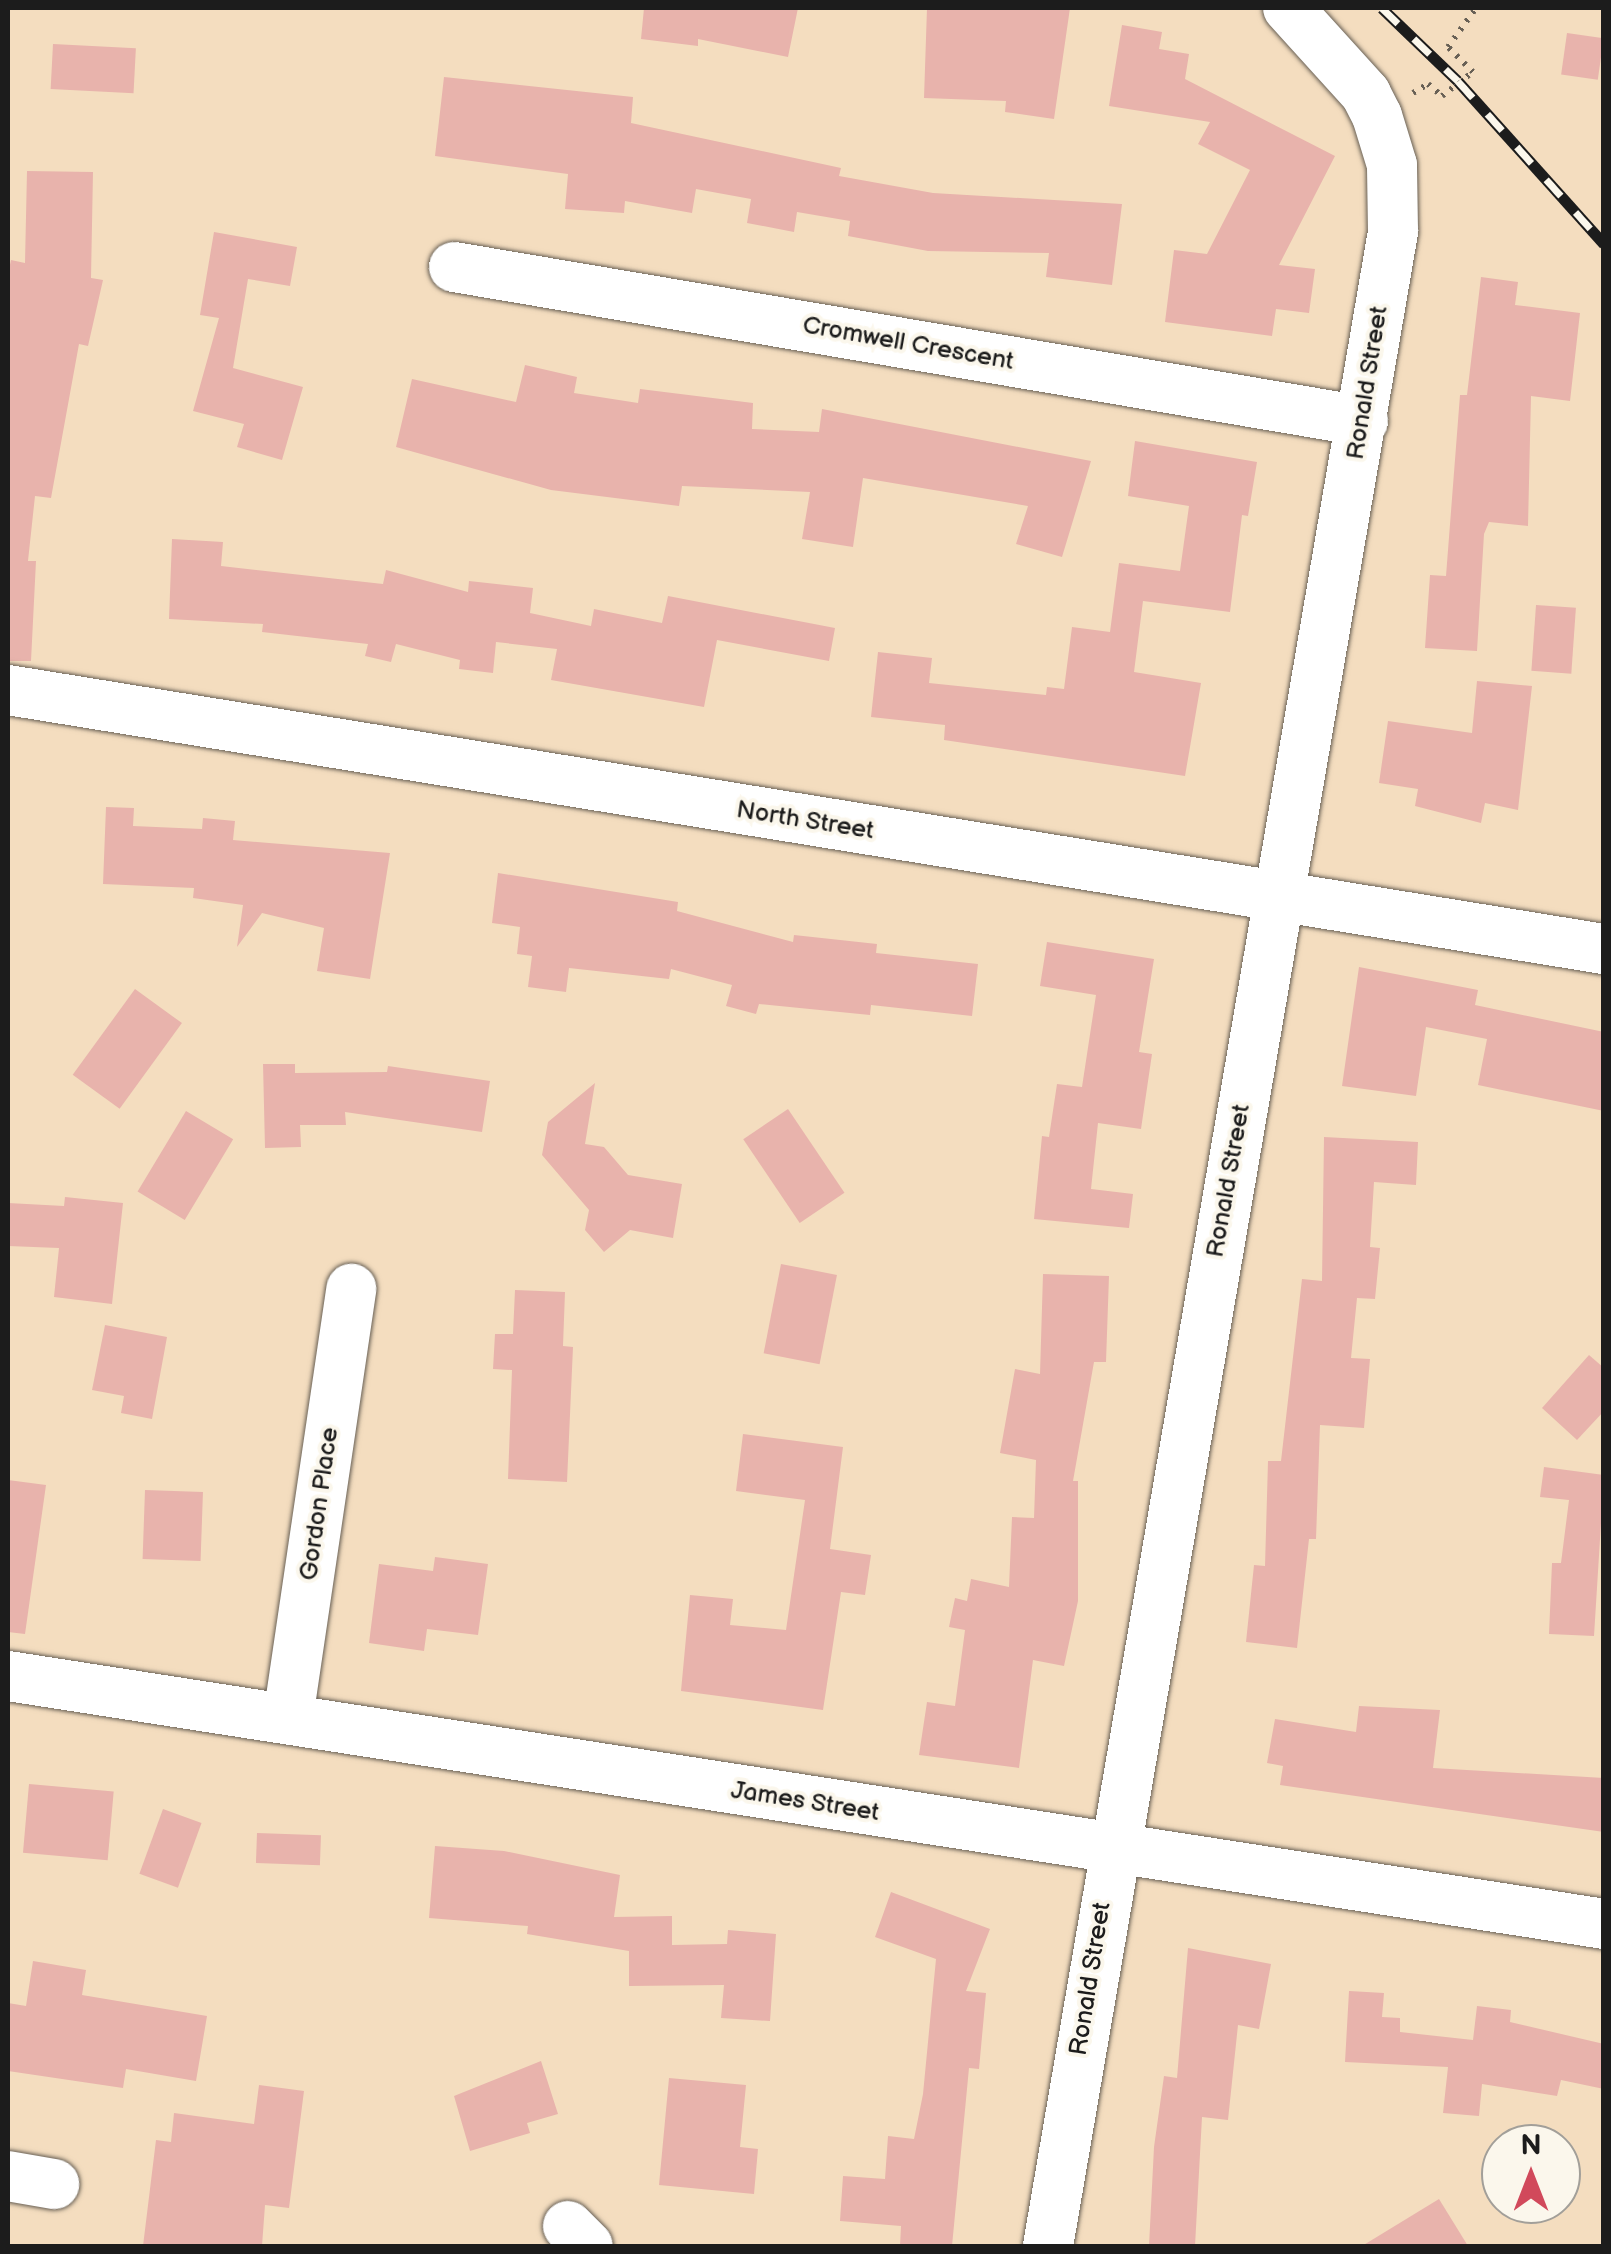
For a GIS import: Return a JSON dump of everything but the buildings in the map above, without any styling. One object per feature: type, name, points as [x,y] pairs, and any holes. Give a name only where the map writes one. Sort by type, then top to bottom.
[{"type":"street","name":"Ronald Street","points":[[1048,2246],[1111,1851],[1393,230],[1392,165],[1377,116],[1366,94],[1288,8]]},
{"type":"street","name":"Cromwell Crescent","points":[[454,267],[1362,421]]},
{"type":"street","name":"North Street","points":[[8,690],[1604,949]]},
{"type":"street","name":"Gordon Place","points":[[288,1718],[351,1289]]},
{"type":"street","name":"James Street","points":[[8,1676],[1111,1851],[1604,1924]]},
{"type":"path","points":[[1377,116],[1428,84],[1442,96],[1472,72],[1448,47],[1476,8]]},
{"type":"railway","points":[[1382,8],[1458,81],[1604,244]]}]
